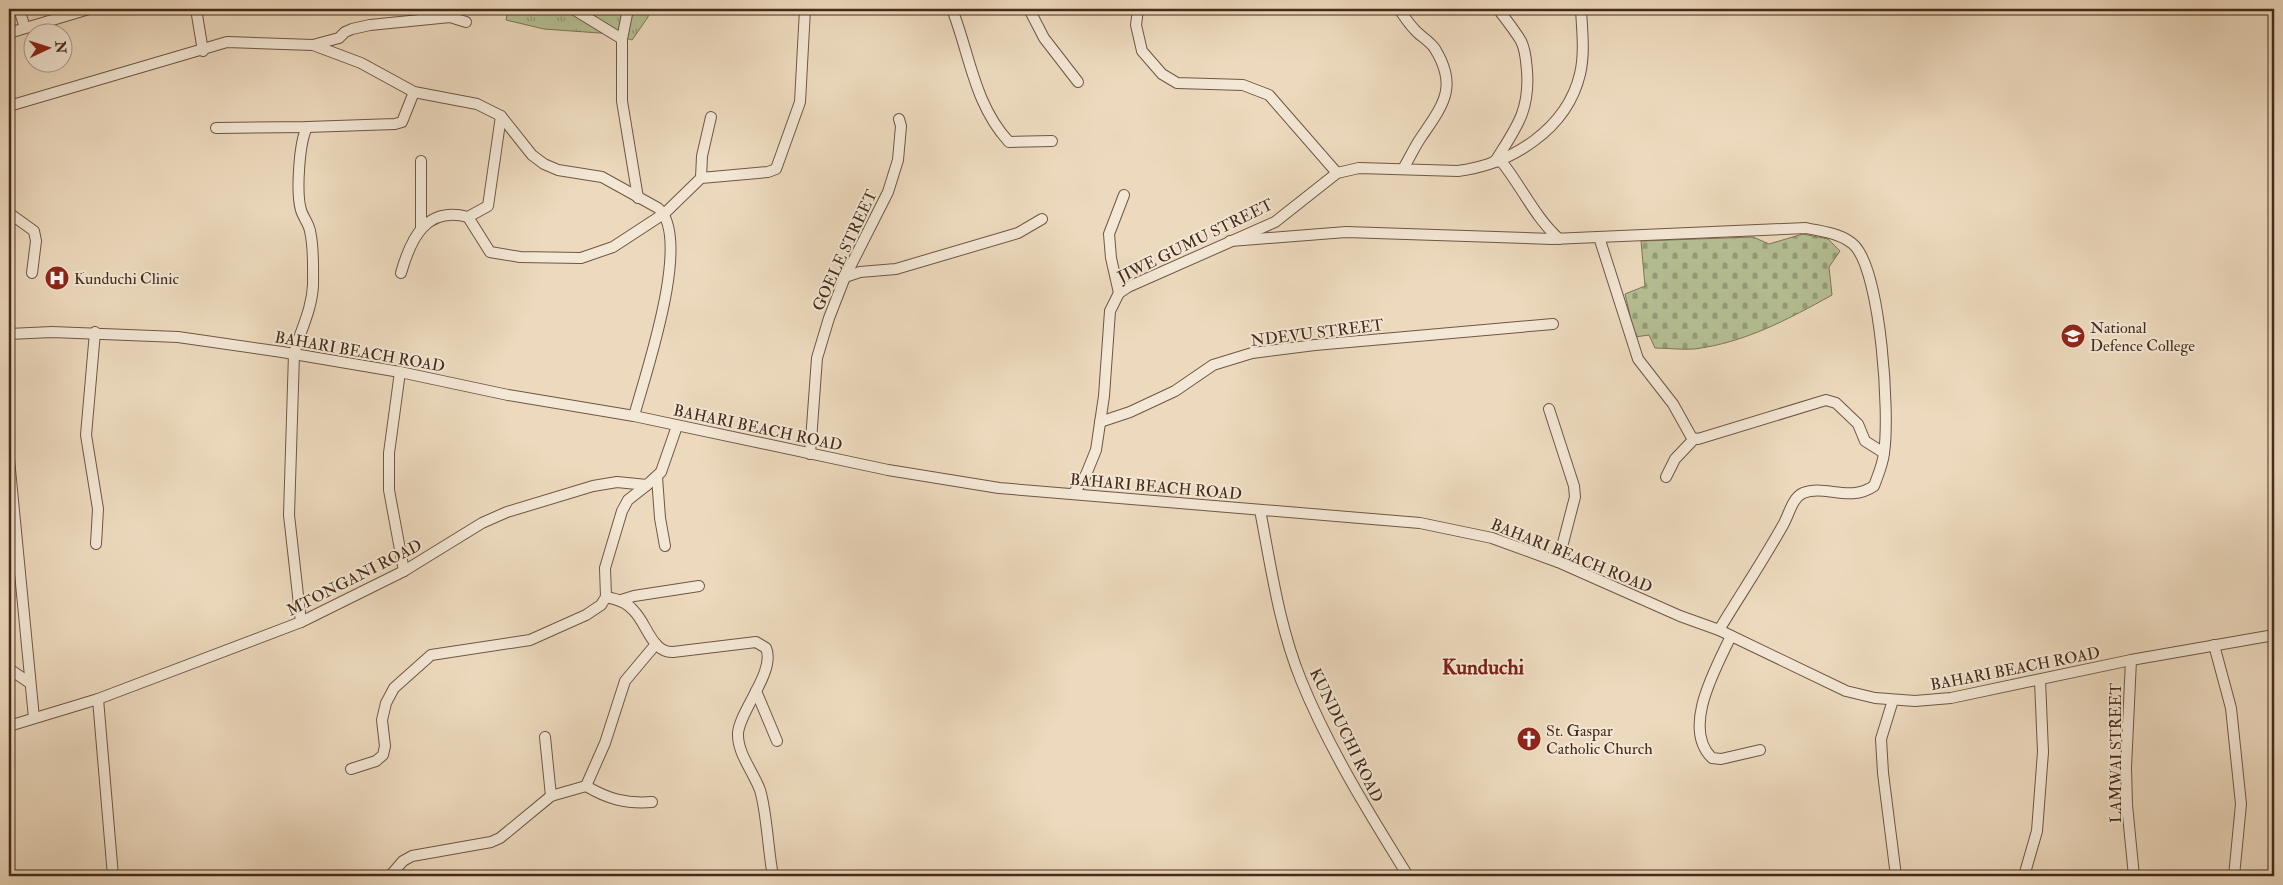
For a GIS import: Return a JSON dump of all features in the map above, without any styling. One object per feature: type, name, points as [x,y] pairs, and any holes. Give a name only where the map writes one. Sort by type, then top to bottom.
[{"type":"street","points":[[19,9],[23,22]]},
{"type":"street","points":[[45,22],[89,9]]},
{"type":"street","points":[[196,9],[203,51]]},
{"type":"street","points":[[573,9],[622,40]]},
{"type":"street","points":[[628,9],[622,40],[622,100],[638,198]]},
{"type":"street","points":[[468,216],[490,252],[520,257],[581,258],[613,247],[665,213],[701,178],[768,172],[776,169],[800,102],[805,9]]},
{"type":"street","points":[[952,9],[988,115],[996,126],[1009,142],[1052,141]]},
{"type":"street","points":[[1029,9],[1044,38],[1078,82]]},
{"type":"street","points":[[1138,9],[1136,25],[1142,51],[1162,74],[1177,83],[1243,85],[1269,95],[1337,173]]},
{"type":"street","points":[[1399,9],[1414,30],[1434,46],[1446,71],[1447,78],[1445,93],[1438,116],[1420,139],[1403,169]]},
{"type":"street","name":"JIWE GUMU STREET","points":[[1073,494],[1085,477],[1096,450],[1110,311],[1119,293],[1128,286],[1274,222],[1337,173],[1359,168],[1458,171],[1474,169],[1531,144],[1545,134],[1560,118],[1569,103],[1581,72],[1582,9]]},
{"type":"street","points":[[1494,161],[1517,128],[1525,110],[1529,91],[1526,55],[1522,42],[1501,13]]},
{"type":"street","points":[[313,46],[339,38],[344,32],[352,29],[370,25],[450,17],[466,22]]},
{"type":"street","points":[[9,33],[22,29]]},
{"type":"street","points":[[9,106],[203,51],[227,42],[313,46],[361,63],[414,92],[477,104],[501,116],[532,155],[544,164],[558,170],[602,177],[665,213],[672,238],[671,274],[634,416]]},
{"type":"street","points":[[216,128],[307,128],[395,124],[402,122],[414,92]]},
{"type":"street","points":[[401,273],[407,251],[421,227],[440,216],[455,213],[468,216],[488,206],[501,116]]},
{"type":"street","points":[[701,178],[702,156],[711,117]]},
{"type":"street","name":"GOELE STREET","points":[[810,454],[817,358],[828,318],[845,277],[888,192],[898,160],[901,126],[899,119]]},
{"type":"street","points":[[301,622],[289,515],[294,354],[299,333],[309,314],[313,287],[310,230],[301,210],[298,184],[303,135],[307,128]]},
{"type":"street","points":[[421,161],[421,227]]},
{"type":"street","points":[[1494,161],[1501,161],[1540,220],[1559,239]]},
{"type":"street","points":[[1119,293],[1111,258],[1109,234],[1124,195]]},
{"type":"street","points":[[9,213],[34,231],[36,241],[32,273]]},
{"type":"street","points":[[845,277],[856,273],[896,269],[1018,232],[1042,219]]},
{"type":"street","points":[[1230,240],[1346,232],[1463,238],[1559,239],[1806,228],[1839,235],[1855,247],[1865,264],[1871,285],[1885,388],[1884,453],[1874,486],[1853,494],[1812,492],[1803,493],[1796,498],[1784,524],[1719,630]]},
{"type":"street","points":[[1599,237],[1638,359],[1674,404],[1690,436],[1694,439]]},
{"type":"street","name":"NDEVU STREET","points":[[1100,422],[1176,391],[1213,366],[1252,353],[1315,345],[1552,324]]},
{"type":"street","points":[[95,332],[86,435],[98,509],[96,544]]},
{"type":"street","name":"BAHARI BEACH ROAD","points":[[9,334],[95,332],[178,337],[294,354],[400,372],[508,395],[634,416],[888,470],[980,485],[1420,523],[1461,530],[1492,538],[1558,562],[1680,616],[1719,630],[1846,691],[1893,700],[1951,698],[2131,660],[2274,634]]},
{"type":"street","points":[[400,372],[388,452],[389,490],[404,571]]},
{"type":"street","points":[[1666,476],[1675,459],[1694,439],[1826,400],[1836,403],[1842,408],[1858,424],[1865,441],[1884,453]]},
{"type":"street","points":[[1548,409],[1574,486],[1575,497],[1558,562]]},
{"type":"street","points":[[665,546],[660,518],[657,477],[677,426]]},
{"type":"street","points":[[9,459],[34,718]]},
{"type":"street","points":[[351,769],[376,761],[383,755],[382,720],[386,703],[394,688],[431,655],[530,640],[594,611],[606,597],[605,568],[622,511],[628,500],[657,477]]},
{"type":"street","name":"MTONGANI ROAD","points":[[9,726],[98,699],[301,622],[404,571],[482,523],[507,512],[593,486],[617,482],[647,485]]},
{"type":"street","name":"KUNDUCHI ROAD","points":[[1260,510],[1279,610],[1301,679],[1323,727],[1364,804],[1408,876]]},
{"type":"street","points":[[621,600],[634,596],[699,586]]},
{"type":"street","points":[[606,597],[621,600],[633,609],[643,621],[656,644],[668,652],[760,643],[766,648],[768,656],[756,691],[740,722],[738,742],[760,790],[773,876]]},
{"type":"street","points":[[1732,636],[1706,695],[1698,724],[1700,740],[1705,751],[1712,758],[1722,759],[1760,750]]},
{"type":"street","points":[[586,786],[606,743],[625,681],[656,644]]},
{"type":"street","points":[[2214,645],[2231,708],[2241,804],[2234,876]]},
{"type":"street","name":"LAMWAI STREET","points":[[2131,660],[2126,768],[2127,805],[2134,876]]},
{"type":"street","points":[[9,669],[30,684]]},
{"type":"street","points":[[2024,876],[2037,831],[2043,752],[2040,680]]},
{"type":"street","points":[[756,691],[776,740]]},
{"type":"street","points":[[98,699],[113,876]]},
{"type":"street","points":[[1893,700],[1881,739],[1883,773],[1896,876]]},
{"type":"street","points":[[545,737],[551,796]]},
{"type":"street","points":[[390,876],[403,861],[412,856],[491,842],[500,838],[551,796],[586,786],[604,796],[630,803],[652,802]]},
{"type":"green space","points":[[508,9],[649,9],[648,17],[632,40],[613,34],[544,29],[506,20]]},
{"type":"green space","points":[[1803,234],[1828,239],[1840,251],[1829,267],[1832,295],[1766,329],[1713,346],[1694,349],[1655,348],[1649,335],[1635,337],[1625,294],[1645,286],[1641,241],[1753,237],[1769,244]]},
{"type":"place","name":"Kunduchi Clinic","points":[[57,278]]},
{"type":"place","name":"National Defence College","points":[[2073,336]]},
{"type":"place","name":"St. Gaspar Catholic Church","points":[[1529,739]]},
{"type":"district","name":"Kunduchi","points":[[1483,667]]}]
